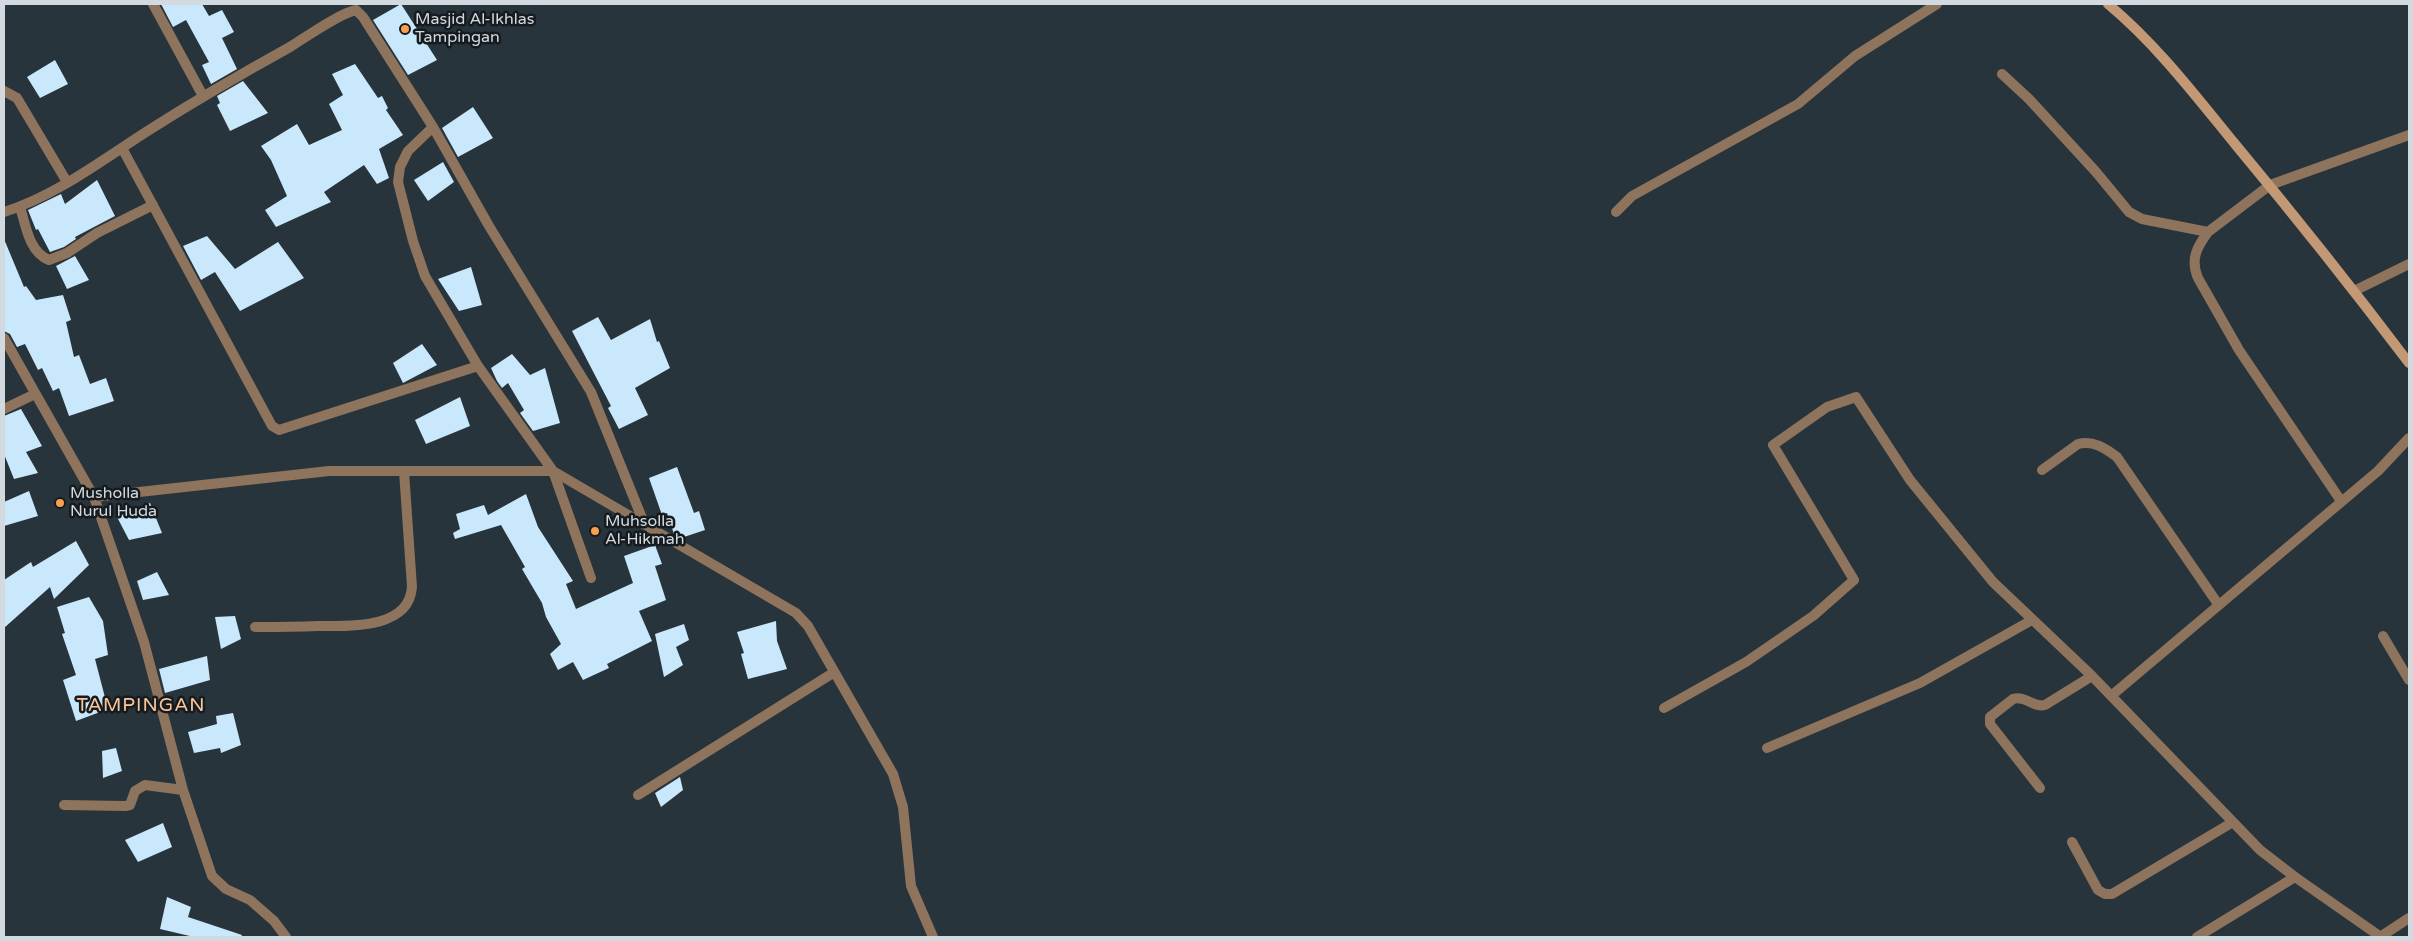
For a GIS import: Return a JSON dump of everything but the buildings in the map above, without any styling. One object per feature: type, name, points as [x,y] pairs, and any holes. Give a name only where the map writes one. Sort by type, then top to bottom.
[{"type":"street","points":[[153,4],[203,96]]},
{"type":"street","points":[[1616,212],[1632,196],[1798,104],[1855,56],[1937,4]]},
{"type":"street","points":[[2108,4],[2142,34],[2270,185],[2409,363]]},
{"type":"street","points":[[4,212],[20,207],[67,182],[203,96],[326,26],[347,12],[356,10],[364,17],[433,127],[489,226],[591,392],[644,523]]},
{"type":"street","points":[[2002,74],[2029,99],[2096,172],[2129,212],[2142,219],[2208,232]]},
{"type":"street","points":[[4,91],[16,98],[67,182]]},
{"type":"street","points":[[433,127],[408,151],[400,167],[398,182],[413,240],[426,276],[478,366],[553,471],[591,578]]},
{"type":"street","points":[[2341,501],[2239,350],[2198,278],[2195,270],[2195,253],[2208,232],[2270,185],[2409,135]]},
{"type":"street","points":[[122,148],[272,426],[279,430],[478,366]]},
{"type":"street","points":[[20,207],[31,243],[40,256],[49,260],[67,253],[97,233],[153,205]]},
{"type":"street","points":[[2354,291],[2409,264]]},
{"type":"street","points":[[4,338],[94,497],[144,642],[183,790],[212,876],[226,889],[250,900],[274,921],[286,937]]},
{"type":"street","points":[[4,409],[35,394]]},
{"type":"street","points":[[1664,708],[1746,662],[1812,616],[1854,580],[1773,445],[1827,407],[1856,397],[1910,480],[1993,582],[2092,676],[2260,850],[2295,878],[2380,937],[2409,918]]},
{"type":"street","points":[[2111,696],[2378,471],[2409,438]]},
{"type":"street","points":[[2042,470],[2078,444],[2097,445],[2117,456],[2218,604]]},
{"type":"street","points":[[94,497],[329,471],[553,471],[796,613],[808,626],[833,673],[893,774],[903,807],[911,886],[933,937]]},
{"type":"street","points":[[255,627],[364,626],[384,620],[406,605],[411,597],[412,587],[404,471]]},
{"type":"street","points":[[1767,748],[1920,683],[2032,620]]},
{"type":"street","points":[[2383,636],[2409,680]]},
{"type":"street","points":[[638,795],[833,673]]},
{"type":"street","points":[[2040,788],[1990,724],[1990,717],[2017,697],[2040,706],[2045,705],[2092,676]]},
{"type":"street","points":[[64,805],[130,805],[135,791],[145,785],[183,790]]},
{"type":"street","points":[[2072,842],[2098,890],[2105,894],[2112,894],[2233,822]]},
{"type":"street","points":[[2197,937],[2295,878]]},
{"type":"place","name":"Masjid Al-Ikhlas Tampingan","points":[[405,29]]},
{"type":"place","name":"Musholla Nurul Huda","points":[[60,503]]},
{"type":"place","name":"Muhsolla Al-Hikmah","points":[[595,531]]},
{"type":"district","name":"TAMPINGAN","points":[[141,706]]}]
